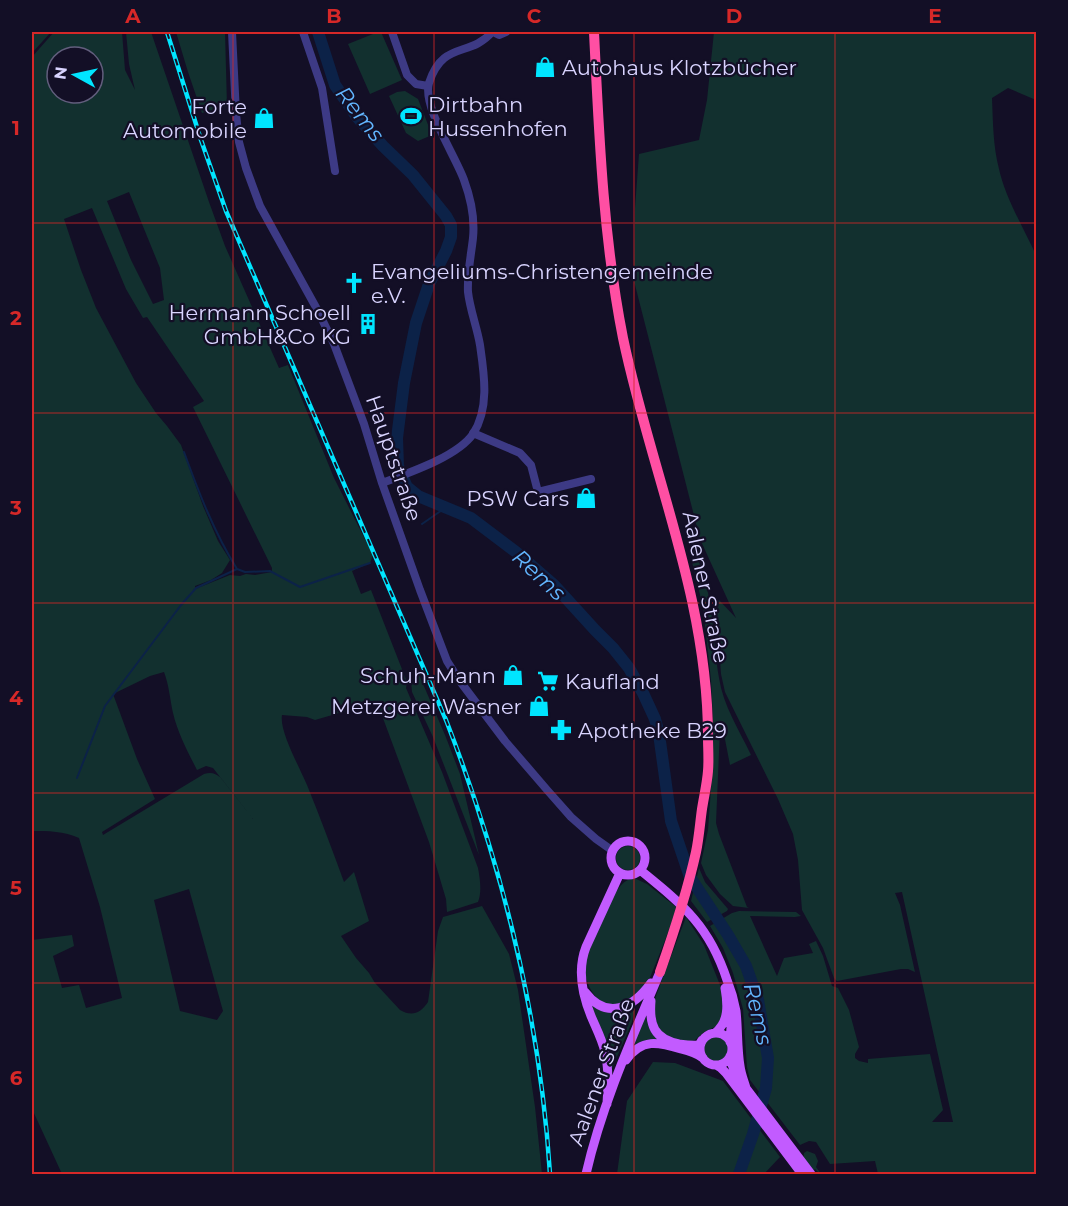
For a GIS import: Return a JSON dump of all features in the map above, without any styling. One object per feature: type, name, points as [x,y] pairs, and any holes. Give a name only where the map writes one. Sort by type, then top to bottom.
[{"type":"highway","name":"Aalener Straße","points":[[594,32],[606,221],[623,339],[694,604],[704,663],[708,717],[708,771],[692,869],[660,972]]},
{"type":"main road","points":[[621,843],[637,844],[643,852],[645,857],[640,870],[630,875],[616,870],[612,861],[613,851],[621,843]]},
{"type":"main road","points":[[640,870],[697,921],[721,963],[737,1017],[740,1070],[747,1094]]},
{"type":"main road","points":[[607,1104],[606,1054],[591,1016],[580,971],[583,956],[620,873]]},
{"type":"main road","points":[[652,989],[650,1014],[653,1027],[667,1041],[699,1045],[723,1024],[728,1004],[725,988],[709,948],[684,907]]},
{"type":"main road","points":[[583,990],[596,1004],[604,1008],[622,1008],[638,999],[660,972]]},
{"type":"main road","name":"Aalener Straße","points":[[586,1174],[596,1134],[660,972]]},
{"type":"main road","points":[[716,1065],[724,1063],[732,1052],[730,1042],[731,992]]},
{"type":"main road","points":[[715,1033],[723,1035],[730,1042]]},
{"type":"main road","points":[[702,1040],[700,1049],[703,1058]]},
{"type":"main road","points":[[621,1067],[637,1048],[653,1043],[664,1044],[691,1052],[721,1068],[747,1094]]},
{"type":"main road","points":[[730,1056],[733,1068],[747,1094],[802,1174]]},
{"type":"main road","points":[[772,1130],[811,1174]]},
{"type":"street","name":"Hauptstraße","points":[[232,32],[236,114],[239,142],[246,168],[261,206],[334,344],[442,649],[453,670],[506,741],[548,791],[571,817],[613,851]]},
{"type":"street","points":[[303,32],[322,88],[335,171]]},
{"type":"street","points":[[392,32],[407,75],[416,84],[428,86]]},
{"type":"street","points":[[382,483],[444,457],[454,450],[473,433],[483,409],[484,374],[480,343],[468,292],[474,235],[473,209],[464,180],[432,111],[428,86],[434,70],[447,55],[484,41],[493,32],[499,35],[506,32]]},
{"type":"street","points":[[473,433],[520,453],[531,465],[538,492],[591,479]]},
{"type":"green space","points":[[32,32],[51,32],[32,53]]},
{"type":"green space","points":[[54,32],[122,32],[125,70],[135,90],[129,64],[126,32],[151,32],[225,246],[279,368],[288,365],[334,478],[373,555],[370,563],[352,571],[361,594],[371,590],[407,682],[406,688],[442,772],[478,868],[480,890],[478,902],[447,912],[446,899],[429,842],[377,702],[315,720],[282,715],[287,740],[312,797],[344,882],[354,872],[369,921],[341,936],[375,983],[400,1010],[416,1013],[428,1002],[438,931],[443,917],[482,906],[509,954],[518,990],[542,1174],[62,1174],[33,1111],[32,1104],[32,940],[72,935],[74,946],[53,956],[62,988],[79,985],[86,1008],[122,998],[100,907],[79,838],[50,831],[32,831],[32,57]],"holes":[[[129,192],[160,268],[164,300],[153,304],[131,260],[107,201]],[[92,208],[126,289],[143,318],[147,317],[204,401],[193,407],[272,572],[230,575],[195,589],[195,586],[222,573],[230,560],[218,541],[203,506],[181,445],[136,383],[96,308],[81,270],[64,219]],[[164,672],[178,728],[197,770],[206,766],[213,768],[221,778],[209,773],[103,835],[102,832],[155,799],[137,759],[113,694],[150,676]],[[189,889],[223,1011],[217,1020],[180,1011],[154,900]]]},
{"type":"green space","points":[[176,32],[225,32],[227,106],[202,113]]},
{"type":"green space","points":[[381,32],[402,80],[370,94],[348,44]]},
{"type":"green space","points":[[714,32],[1036,32],[1036,100],[1008,88],[992,98],[994,143],[1002,180],[1036,255],[1036,1174],[878,1174],[875,1161],[830,1164],[816,1142],[809,1141],[800,1145],[750,1080],[743,1009],[733,973],[723,948],[710,926],[739,911],[796,912],[801,916],[750,916],[777,976],[784,958],[813,953],[809,944],[816,941],[832,986],[838,988],[849,1010],[859,1047],[855,1058],[868,1063],[868,1059],[930,1054],[943,1110],[932,1122],[953,1122],[902,892],[895,893],[900,905],[915,972],[901,969],[837,981],[823,948],[802,910],[798,860],[793,834],[725,692],[721,674],[716,603],[719,600],[736,618],[700,539],[634,281],[635,208],[639,154],[699,140],[707,100]]},
{"type":"green space","name":"Dirtbahn Hussenhofen","points":[[405,91],[418,99],[432,135],[418,141],[406,133],[389,96]]},
{"type":"green space","points":[[694,551],[701,566],[709,597],[721,688],[732,717],[751,755],[730,765],[723,729],[720,729],[716,823],[749,908],[733,906],[720,894],[706,875],[701,863],[708,830],[713,718],[703,607],[692,562]]},
{"type":"green space","points":[[417,670],[460,774],[479,855],[433,737],[412,692],[411,681]]},
{"type":"green space","points":[[628,846],[637,849],[640,858],[637,867],[628,870],[619,867],[616,858],[619,849]]},
{"type":"green space","points":[[699,868],[705,882],[728,909],[707,922],[691,901]]},
{"type":"green space","points":[[634,878],[647,884],[676,907],[667,936],[646,986],[621,1004],[606,1004],[600,1001],[590,989],[585,974],[586,960],[611,901],[620,886]]},
{"type":"green space","points":[[686,917],[704,945],[724,995],[723,1015],[717,1026],[687,1043],[665,1036],[658,1029],[655,1021],[654,1001]]},
{"type":"green space","points":[[588,1000],[597,1006],[636,1003],[632,1022],[610,1073]]},
{"type":"green space","points":[[645,1013],[648,1025],[659,1039],[634,1047],[635,1038]]},
{"type":"green space","points":[[716,1037],[725,1040],[728,1049],[725,1058],[716,1061],[707,1058],[704,1049],[707,1040]]},
{"type":"green space","points":[[653,1062],[675,1063],[723,1081],[780,1157],[764,1174],[617,1174],[627,1101]]},
{"type":"green space","points":[[807,1151],[815,1154],[818,1161],[816,1167],[821,1174],[806,1163],[804,1153]]},
{"type":"waterway","name":"Rems","points":[[318,32],[335,85],[357,117],[413,175],[451,225],[451,237],[429,284],[416,323],[404,383],[397,438],[398,466],[407,487],[418,496],[471,518],[516,552],[554,585],[629,668],[655,719],[671,821],[690,877],[746,966],[758,1000],[768,1058],[766,1088],[739,1174]]},
{"type":"waterway","points":[[184,452],[214,527],[237,569]]},
{"type":"waterway","points":[[422,524],[445,508]]},
{"type":"waterway","points":[[77,778],[105,706],[196,588],[237,569],[245,572],[270,571],[300,587],[370,563]]},
{"type":"railway","points":[[167,32],[226,211],[446,720],[485,831],[516,943],[528,1000],[538,1058],[550,1174]]},
{"type":"place","name":"Autohaus Klotzbücher","points":[[545,67]]},
{"type":"place","name":"Dirtbahn Hussenhofen","points":[[411,116]]},
{"type":"place","name":"Forte Automobile","points":[[264,118]]},
{"type":"place","name":"Evangeliums-Christengemeinde e.V.","points":[[354,283]]},
{"type":"place","name":"Hermann Schoell GmbH&Co KG","points":[[368,324]]},
{"type":"place","name":"PSW Cars","points":[[586,498]]},
{"type":"place","name":"Schuh-Mann","points":[[513,675]]},
{"type":"place","name":"Kaufland","points":[[548,681]]},
{"type":"place","name":"Metzgerei Wasner","points":[[539,706]]},
{"type":"place","name":"Apotheke B29","points":[[561,730]]}]
